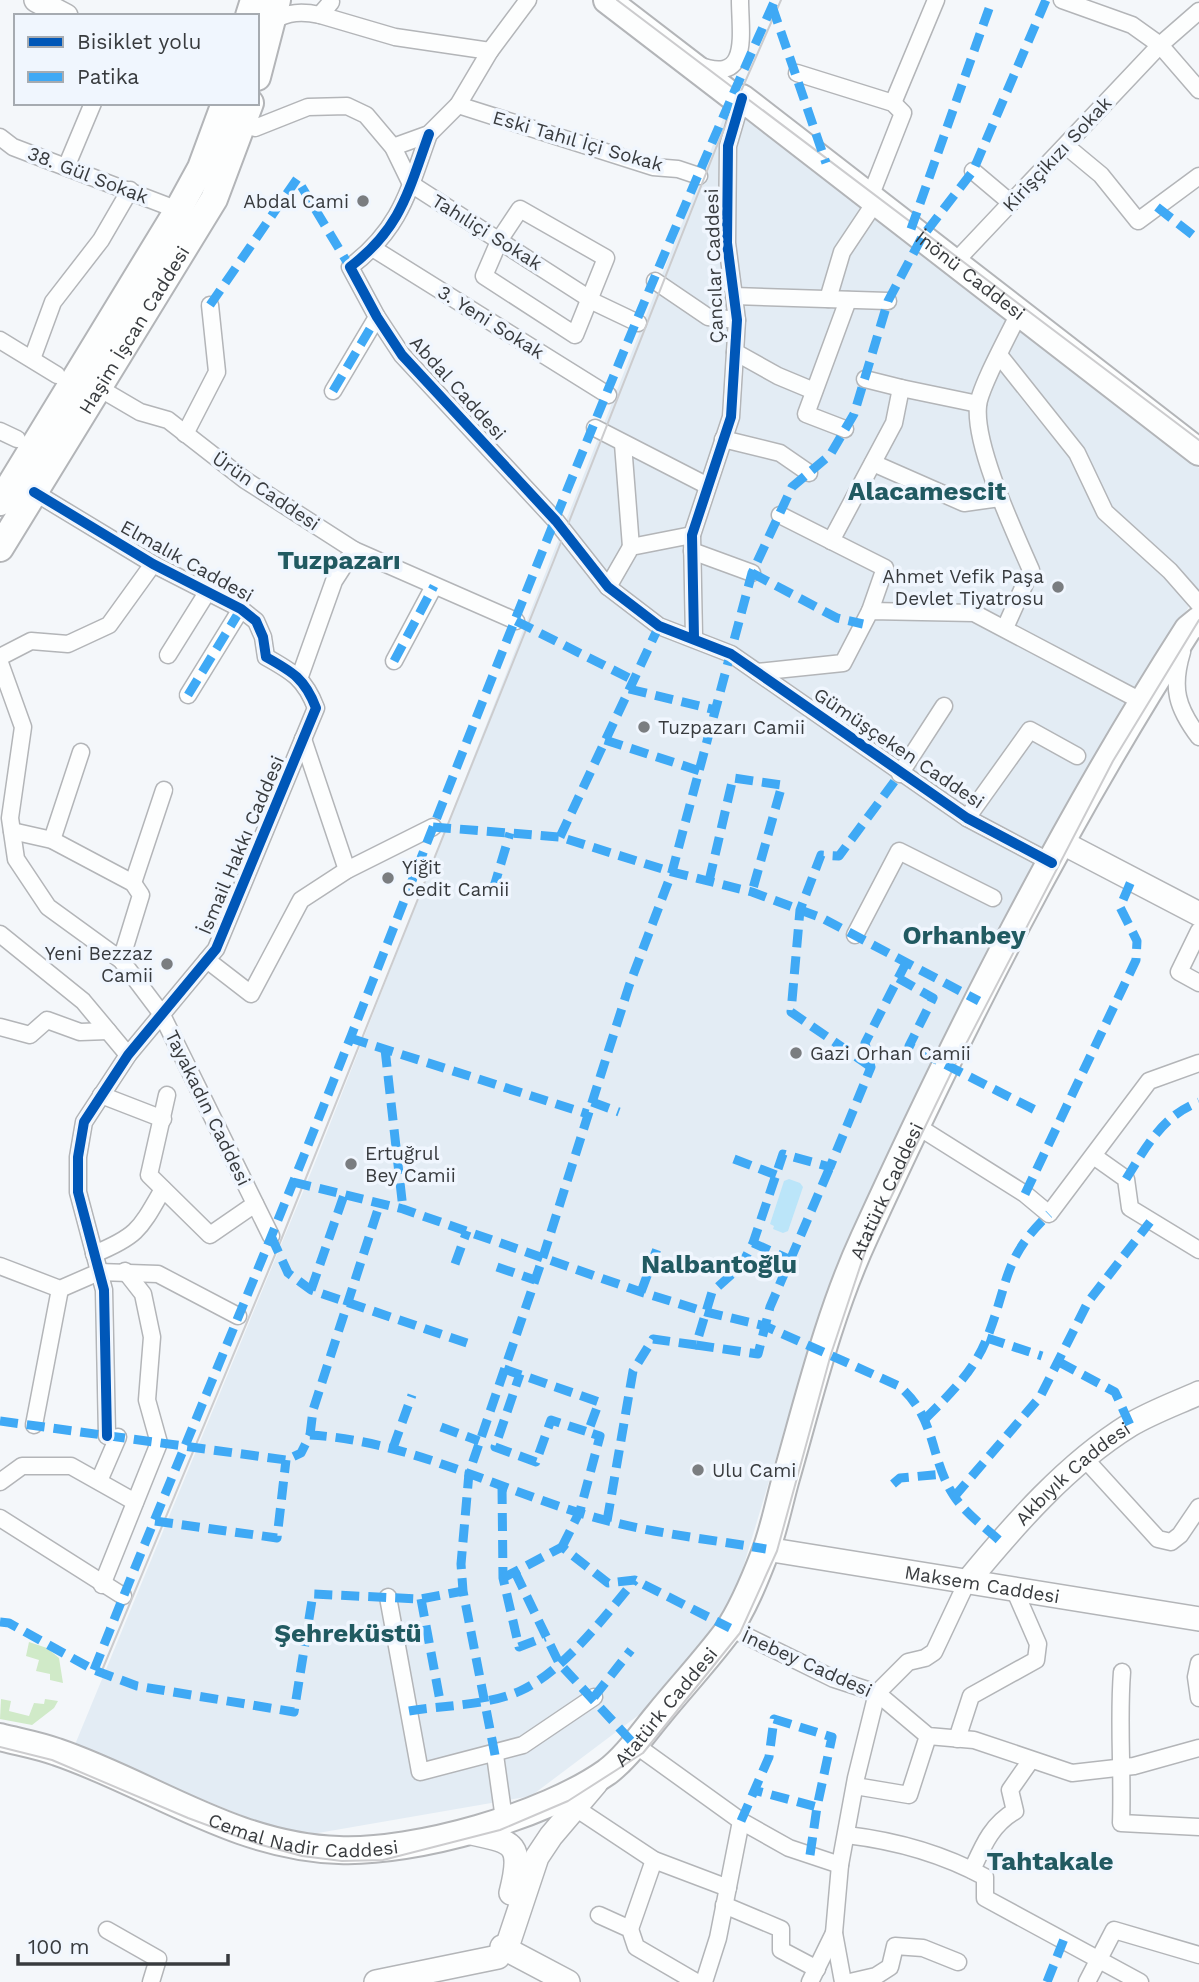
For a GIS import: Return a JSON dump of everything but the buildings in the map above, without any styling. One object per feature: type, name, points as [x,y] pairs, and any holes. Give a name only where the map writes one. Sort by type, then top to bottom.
[{"type":"main road","points":[[36,0],[62,14]]},
{"type":"main road","points":[[252,0],[262,13],[259,51]]},
{"type":"main road","name":"İnönü Caddesi","points":[[607,0],[1020,311],[1199,452]]},
{"type":"main road","name":"Haşim İşcan Caddesi","points":[[0,502],[178,210],[201,167],[224,105]]},
{"type":"main road","name":"Haşim İşcan Caddesi","points":[[0,548],[214,199],[248,112]]},
{"type":"main road","name":"Atatürk Caddesi","points":[[608,1771],[634,1744],[730,1628],[766,1549],[834,1318],[861,1244],[917,1126],[1058,853],[1141,701],[1195,620]]},
{"type":"main road","points":[[1058,853],[1199,914]]},
{"type":"main road","name":"Akbıyık Caddesi","points":[[967,1582],[1001,1542],[1063,1478],[1130,1425],[1199,1393]]},
{"type":"main road","name":"Maksem Caddesi","points":[[766,1549],[1199,1619]]},
{"type":"main road","name":"Cemal Nadir Caddesi","points":[[0,1737],[57,1752],[201,1815],[298,1846],[340,1850],[374,1849],[467,1832],[548,1803],[608,1771]]},
{"type":"main road","points":[[502,1947],[509,1941],[537,1857],[575,1807],[608,1771]]},
{"type":"main road","points":[[376,1982],[498,1957],[518,1857],[514,1847],[505,1839],[467,1832]]},
{"type":"main road","points":[[502,1947],[568,1982]]},
{"type":"street","points":[[307,0],[320,15]]},
{"type":"street","points":[[374,249],[391,228],[429,134],[458,104],[490,51],[528,0]]},
{"type":"street","points":[[689,62],[709,69],[725,70],[736,65],[740,55],[740,0]]},
{"type":"street","points":[[893,103],[936,0]]},
{"type":"street","points":[[1062,0],[1132,25],[1160,45],[1199,90]]},
{"type":"street","points":[[320,15],[331,2]]},
{"type":"street","name":"Kirişçikızı Sokak","points":[[954,263],[1160,45],[1199,10]]},
{"type":"street","points":[[262,13],[285,14],[301,11],[395,37],[490,51]]},
{"type":"street","points":[[797,73],[893,103],[903,113],[873,199],[842,252],[828,299]]},
{"type":"street","name":"Çancılar Caddesi","points":[[694,638],[692,543],[706,485],[731,417],[737,320],[727,243],[728,146],[737,97]]},
{"type":"street","name":"Eski Tahıl İçi Sokak","points":[[458,104],[653,167],[678,169],[699,176]]},
{"type":"street","points":[[67,165],[92,105]]},
{"type":"street","name":"Tahıliçi Sokak","points":[[248,112],[255,128],[308,107],[348,106],[366,115],[393,147],[411,184],[591,299],[638,323]]},
{"type":"street","points":[[393,147],[429,134]]},
{"type":"street","name":"38. Gül Sokak","points":[[0,137],[13,147],[67,165],[178,210]]},
{"type":"street","points":[[1066,146],[1101,176],[1138,220],[1199,176]]},
{"type":"street","points":[[973,171],[1011,203]]},
{"type":"street","points":[[32,359],[53,303],[101,240],[130,191]]},
{"type":"street","points":[[520,209],[606,258],[591,299],[575,335],[484,276],[500,239],[520,209]]},
{"type":"street","name":"Abdal Caddesi","points":[[374,249],[350,267],[377,317],[402,355],[556,521],[608,587]]},
{"type":"street","name":"3. Yeni Sokak","points":[[374,249],[608,395]]},
{"type":"street","points":[[655,281],[708,317],[737,320]]},
{"type":"street","points":[[734,296],[888,301]]},
{"type":"street","points":[[845,429],[806,414],[848,300]]},
{"type":"street","points":[[185,434],[217,372],[210,305]]},
{"type":"street","points":[[1005,628],[1031,570],[1000,498],[980,431],[978,404],[1020,311]]},
{"type":"street","points":[[333,391],[377,317]]},
{"type":"street","points":[[0,340],[57,375]]},
{"type":"street","points":[[735,352],[778,376],[814,391]]},
{"type":"street","points":[[999,355],[1077,453],[1105,512],[1170,571],[1199,604]]},
{"type":"street","points":[[864,379],[978,404]]},
{"type":"street","name":"Ürün Caddesi","points":[[99,387],[140,412],[168,420],[245,480],[354,550],[516,621]]},
{"type":"street","points":[[831,541],[894,423],[901,388]]},
{"type":"street","points":[[595,428],[706,485]]},
{"type":"street","points":[[0,431],[17,439]]},
{"type":"street","points":[[723,439],[780,453],[809,473]]},
{"type":"street","points":[[608,587],[631,547],[623,444]]},
{"type":"street","points":[[873,463],[964,503],[1000,498]]},
{"type":"street","name":"Elmalık Caddesi","points":[[34,492],[153,565],[242,610],[256,621],[264,637],[267,657],[299,679]]},
{"type":"street","points":[[757,672],[843,663],[870,611],[885,568],[780,515]]},
{"type":"street","points":[[631,547],[692,543],[752,573]]},
{"type":"street","points":[[299,679],[334,581],[354,550]]},
{"type":"street","points":[[0,657],[32,640],[68,644],[109,625],[153,565]]},
{"type":"street","points":[[394,662],[434,586]]},
{"type":"street","name":"Gümüşçeken Caddesi","points":[[608,587],[659,626],[731,654],[900,774],[967,818],[1058,853]]},
{"type":"street","points":[[169,655],[208,591]]},
{"type":"street","points":[[188,695],[242,610]]},
{"type":"street","points":[[870,611],[974,613],[1141,701]]},
{"type":"street","points":[[1195,620],[1174,679],[1183,716],[1199,737]]},
{"type":"street","name":"Tayakadın Caddesi","points":[[1,672],[23,727],[7,819],[16,859],[48,906],[121,960],[162,1013],[271,1237]]},
{"type":"street","name":"İsmail Hakkı Caddesi","points":[[99,1481],[113,1437],[104,1290],[78,1192],[78,1157],[84,1122],[128,1055],[216,948],[316,708],[308,687],[299,679]]},
{"type":"street","points":[[900,774],[944,706]]},
{"type":"street","points":[[967,818],[1030,730],[1077,756]]},
{"type":"street","points":[[303,739],[347,870]]},
{"type":"street","points":[[52,840],[80,752]]},
{"type":"street","points":[[133,883],[164,790]]},
{"type":"street","points":[[7,819],[133,883],[141,895],[121,960]]},
{"type":"street","points":[[207,960],[251,994],[301,900],[347,870],[433,827]]},
{"type":"street","points":[[855,936],[899,851],[993,898]]},
{"type":"street","points":[[1199,931],[1179,972],[1199,984]]},
{"type":"street","points":[[0,934],[83,1001],[128,1055]]},
{"type":"street","points":[[0,1027],[30,1035],[47,1020],[80,1032],[108,1031]]},
{"type":"street","points":[[917,1126],[1026,1194],[1049,1214],[1095,1157],[1149,1081],[1199,1063]]},
{"type":"street","points":[[101,1095],[163,1119]]},
{"type":"street","points":[[167,1095],[149,1175],[210,1235],[255,1204]]},
{"type":"street","points":[[1095,1157],[1126,1179],[1130,1208],[1199,1250]]},
{"type":"street","points":[[94,1254],[128,1240],[142,1227],[163,1189]]},
{"type":"street","points":[[0,1266],[60,1289],[99,1272],[158,1274],[238,1316]]},
{"type":"street","points":[[102,1585],[159,1443],[147,1400],[152,1337],[143,1294],[125,1271]]},
{"type":"street","points":[[34,1426],[60,1289]]},
{"type":"street","points":[[1086,1460],[1158,1539],[1171,1542],[1180,1535],[1199,1507]]},
{"type":"street","points":[[0,1482],[22,1466],[71,1466],[135,1502]]},
{"type":"street","points":[[0,1518],[48,1546],[102,1585],[123,1595]]},
{"type":"street","points":[[843,1982],[834,1933],[840,1865],[877,1693],[908,1662],[925,1658],[934,1652],[967,1582]]},
{"type":"street","points":[[957,1739],[971,1696],[1036,1660],[1038,1644],[1014,1589]]},
{"type":"street","points":[[388,1597],[420,1772],[495,1755],[523,1745],[594,1697]]},
{"type":"street","name":"İnebey Caddesi","points":[[730,1628],[834,1679],[877,1693],[928,1735]]},
{"type":"street","points":[[1199,1663],[1196,1677],[1199,1698]]},
{"type":"street","points":[[1122,1672],[1119,1704],[1124,1768],[1121,1823],[1199,1827]]},
{"type":"street","points":[[855,1786],[909,1795],[928,1735],[974,1740],[1072,1773],[1124,1768],[1199,1748]]},
{"type":"street","points":[[634,1744],[741,1821],[789,1848],[840,1865]]},
{"type":"street","points":[[495,1755],[504,1819]]},
{"type":"street","points":[[972,1870],[988,1835],[1000,1819],[1015,1811],[1010,1790],[1031,1760]]},
{"type":"street","points":[[575,1807],[654,1860],[728,1888]]},
{"type":"street","points":[[704,1982],[718,1938],[741,1821]]},
{"type":"street","points":[[847,1835],[919,1848],[972,1870],[985,1877],[985,1898],[1140,1982]]},
{"type":"street","points":[[654,1860],[630,1929],[636,1947],[696,1982]]},
{"type":"street","points":[[724,1905],[781,1929],[781,1950],[814,1975],[834,1933]]},
{"type":"street","points":[[599,1915],[630,1929]]},
{"type":"street","points":[[107,1930],[158,1958],[151,1982]]},
{"type":"street","points":[[1087,1982],[1114,1930],[1199,1955]]},
{"type":"street","points":[[850,1982],[876,1976],[890,1967],[895,1946],[923,1948],[958,1962]]},
{"type":"shaded area","points":[[732,96],[1199,468],[1199,590],[1047,839],[804,1365],[730,1611],[644,1711],[531,1796],[295,1837],[74,1747],[314,1165]]},
{"type":"green space","points":[[29,1642],[47,1648],[59,1658],[63,1683],[50,1680],[50,1674],[36,1671],[39,1660],[26,1656]]},
{"type":"green space","points":[[1,1699],[11,1701],[9,1711],[29,1716],[34,1703],[44,1704],[45,1699],[58,1701],[54,1708],[32,1725],[0,1719]]},
{"type":"water","points":[[789,1179],[803,1187],[788,1231],[783,1233],[773,1229],[774,1226],[770,1224],[784,1181]]},
{"type":"tram line","points":[[617,0],[1199,440]]},
{"type":"tram line","points":[[103,1668],[277,1250],[716,148],[781,0]]},
{"type":"tram line","points":[[0,1747],[52,1760],[188,1818],[258,1844],[302,1856],[342,1861],[383,1860],[500,1830],[568,1801],[643,1753],[740,1633],[777,1551],[831,1354],[866,1249],[954,1067],[1113,761],[1199,620]]},
{"type":"marked path","points":[[94,1670],[289,1193],[596,419],[775,0]]},
{"type":"marked path","points":[[911,229],[992,0]]},
{"type":"marked path","points":[[495,1755],[463,1591],[461,1564],[469,1473],[543,1257],[629,986],[672,872],[752,573],[792,487],[830,455],[854,414],[888,301],[922,237],[973,171],[1046,0]]},
{"type":"marked path","points":[[772,6],[826,163]]},
{"type":"marked path","points":[[210,305],[297,179],[350,267]]},
{"type":"marked path","points":[[1157,207],[1199,240]]},
{"type":"marked path","points":[[333,391],[377,317]]},
{"type":"marked path","points":[[752,573],[837,618],[863,624]]},
{"type":"marked path","points":[[394,661],[434,586]]},
{"type":"marked path","points":[[188,695],[241,609]]},
{"type":"marked path","points":[[516,621],[633,680]]},
{"type":"marked path","points":[[560,837],[659,626]]},
{"type":"marked path","points":[[629,689],[716,710]]},
{"type":"marked path","points":[[605,740],[700,771]]},
{"type":"marked path","points":[[871,1067],[791,1012],[800,910],[821,855],[839,856],[900,774]]},
{"type":"marked path","points":[[709,881],[733,778],[782,785],[752,892]]},
{"type":"marked path","points":[[433,827],[560,837],[672,872],[752,892],[822,918],[979,1001]]},
{"type":"marked path","points":[[493,890],[510,833]]},
{"type":"marked path","points":[[1025,1194],[1136,960],[1137,941],[1120,907],[1132,879]]},
{"type":"marked path","points":[[607,1521],[633,1371],[653,1339],[696,1345],[712,1292],[741,1266],[753,1243],[783,1154],[830,1167],[871,1067],[865,1043],[906,963]]},
{"type":"marked path","points":[[898,978],[933,998],[909,1046],[1041,1113]]},
{"type":"marked path","points":[[350,1038],[588,1114]]},
{"type":"marked path","points":[[385,1049],[403,1209]]},
{"type":"marked path","points":[[592,1102],[619,1112]]},
{"type":"marked path","points":[[1126,1179],[1156,1133],[1175,1115],[1199,1102]]},
{"type":"marked path","points":[[734,1159],[776,1175]]},
{"type":"marked path","points":[[696,1345],[758,1354],[770,1307],[830,1167]]},
{"type":"marked path","points":[[293,1182],[403,1209],[641,1292],[765,1326],[899,1386],[920,1411],[940,1467],[954,1496],[1001,1542]]},
{"type":"marked path","points":[[311,1290],[344,1195]]},
{"type":"marked path","points":[[310,1435],[313,1410],[380,1203]]},
{"type":"marked path","points":[[925,1419],[968,1372],[982,1350],[1015,1259],[1034,1230],[1049,1214]]},
{"type":"marked path","points":[[954,1497],[1040,1397],[1088,1302],[1150,1222]]},
{"type":"marked path","points":[[455,1264],[467,1231]]},
{"type":"marked path","points":[[271,1236],[288,1273],[311,1290],[470,1344]]},
{"type":"marked path","points":[[753,1243],[791,1260]]},
{"type":"marked path","points":[[641,1292],[658,1246]]},
{"type":"marked path","points":[[497,1267],[535,1280]]},
{"type":"marked path","points":[[987,1338],[1042,1356]]},
{"type":"marked path","points":[[1059,1362],[1115,1392],[1130,1425]]},
{"type":"marked path","points":[[504,1369],[599,1402],[588,1432],[551,1420],[536,1462],[495,1447],[520,1374]]},
{"type":"marked path","points":[[393,1448],[412,1395]]},
{"type":"marked path","points":[[0,1421],[286,1460],[301,1453],[310,1435],[349,1439],[424,1458],[608,1521],[766,1549]]},
{"type":"marked path","points":[[441,1427],[479,1441]]},
{"type":"marked path","points":[[562,1547],[580,1511],[600,1436],[588,1432]]},
{"type":"marked path","points":[[155,1521],[277,1538],[286,1460]]},
{"type":"marked path","points":[[893,1484],[900,1478],[944,1474]]},
{"type":"marked path","points":[[502,1486],[503,1578],[519,1647],[545,1637]]},
{"type":"marked path","points":[[503,1578],[562,1547],[608,1583],[635,1580],[730,1628]]},
{"type":"marked path","points":[[515,1572],[559,1663],[634,1744]]},
{"type":"marked path","points":[[409,1711],[493,1700],[520,1691],[536,1682],[568,1657],[635,1580]]},
{"type":"marked path","points":[[0,1622],[9,1623],[94,1670],[137,1686],[294,1712],[313,1594],[421,1599],[463,1591]]},
{"type":"marked path","points":[[421,1599],[441,1706]]},
{"type":"marked path","points":[[594,1697],[631,1650]]},
{"type":"marked path","points":[[741,1821],[769,1757],[774,1719],[832,1737],[817,1807],[757,1791]]},
{"type":"marked path","points":[[810,1855],[817,1807]]},
{"type":"marked path","points":[[1047,1982],[1064,1939]]},
{"type":"cycle path","points":[[694,638],[692,535],[731,417],[737,320],[727,243],[728,146],[742,98]]},
{"type":"cycle path","points":[[429,134],[401,208],[381,238],[350,267],[377,317],[402,355],[556,521],[608,587],[659,626],[731,654],[967,818],[1052,863]]},
{"type":"cycle path","points":[[34,492],[153,564],[241,609],[256,621],[263,637],[266,657],[297,677],[316,708],[216,949],[128,1055],[84,1122],[78,1157],[78,1192],[104,1290],[107,1436]]},
{"type":"place","name":"Abdal Cami","points":[[363,201]]},
{"type":"place","name":"Ahmet Vefik Paşa Devlet Tiyatrosu","points":[[1058,587]]},
{"type":"place","name":"Tuzpazarı Camii","points":[[644,727]]},
{"type":"place","name":"Yiğit Cedit Camii","points":[[388,878]]},
{"type":"place","name":"Yeni Bezzaz Camii","points":[[167,964]]},
{"type":"place","name":"Gazi Orhan Camii","points":[[796,1053]]},
{"type":"place","name":"Ertuğrul Bey Camii","points":[[351,1164]]},
{"type":"place","name":"Ulu Cami","points":[[698,1470]]},
{"type":"district","name":"Alacamescit","points":[[927,491]]},
{"type":"district","name":"Tuzpazarı","points":[[339,560]]},
{"type":"district","name":"Orhanbey","points":[[964,935]]},
{"type":"district","name":"Nalbantoğlu","points":[[719,1264]]},
{"type":"district","name":"Şehreküstü","points":[[348,1633]]},
{"type":"district","name":"Tahtakale","points":[[1050,1861]]}]
